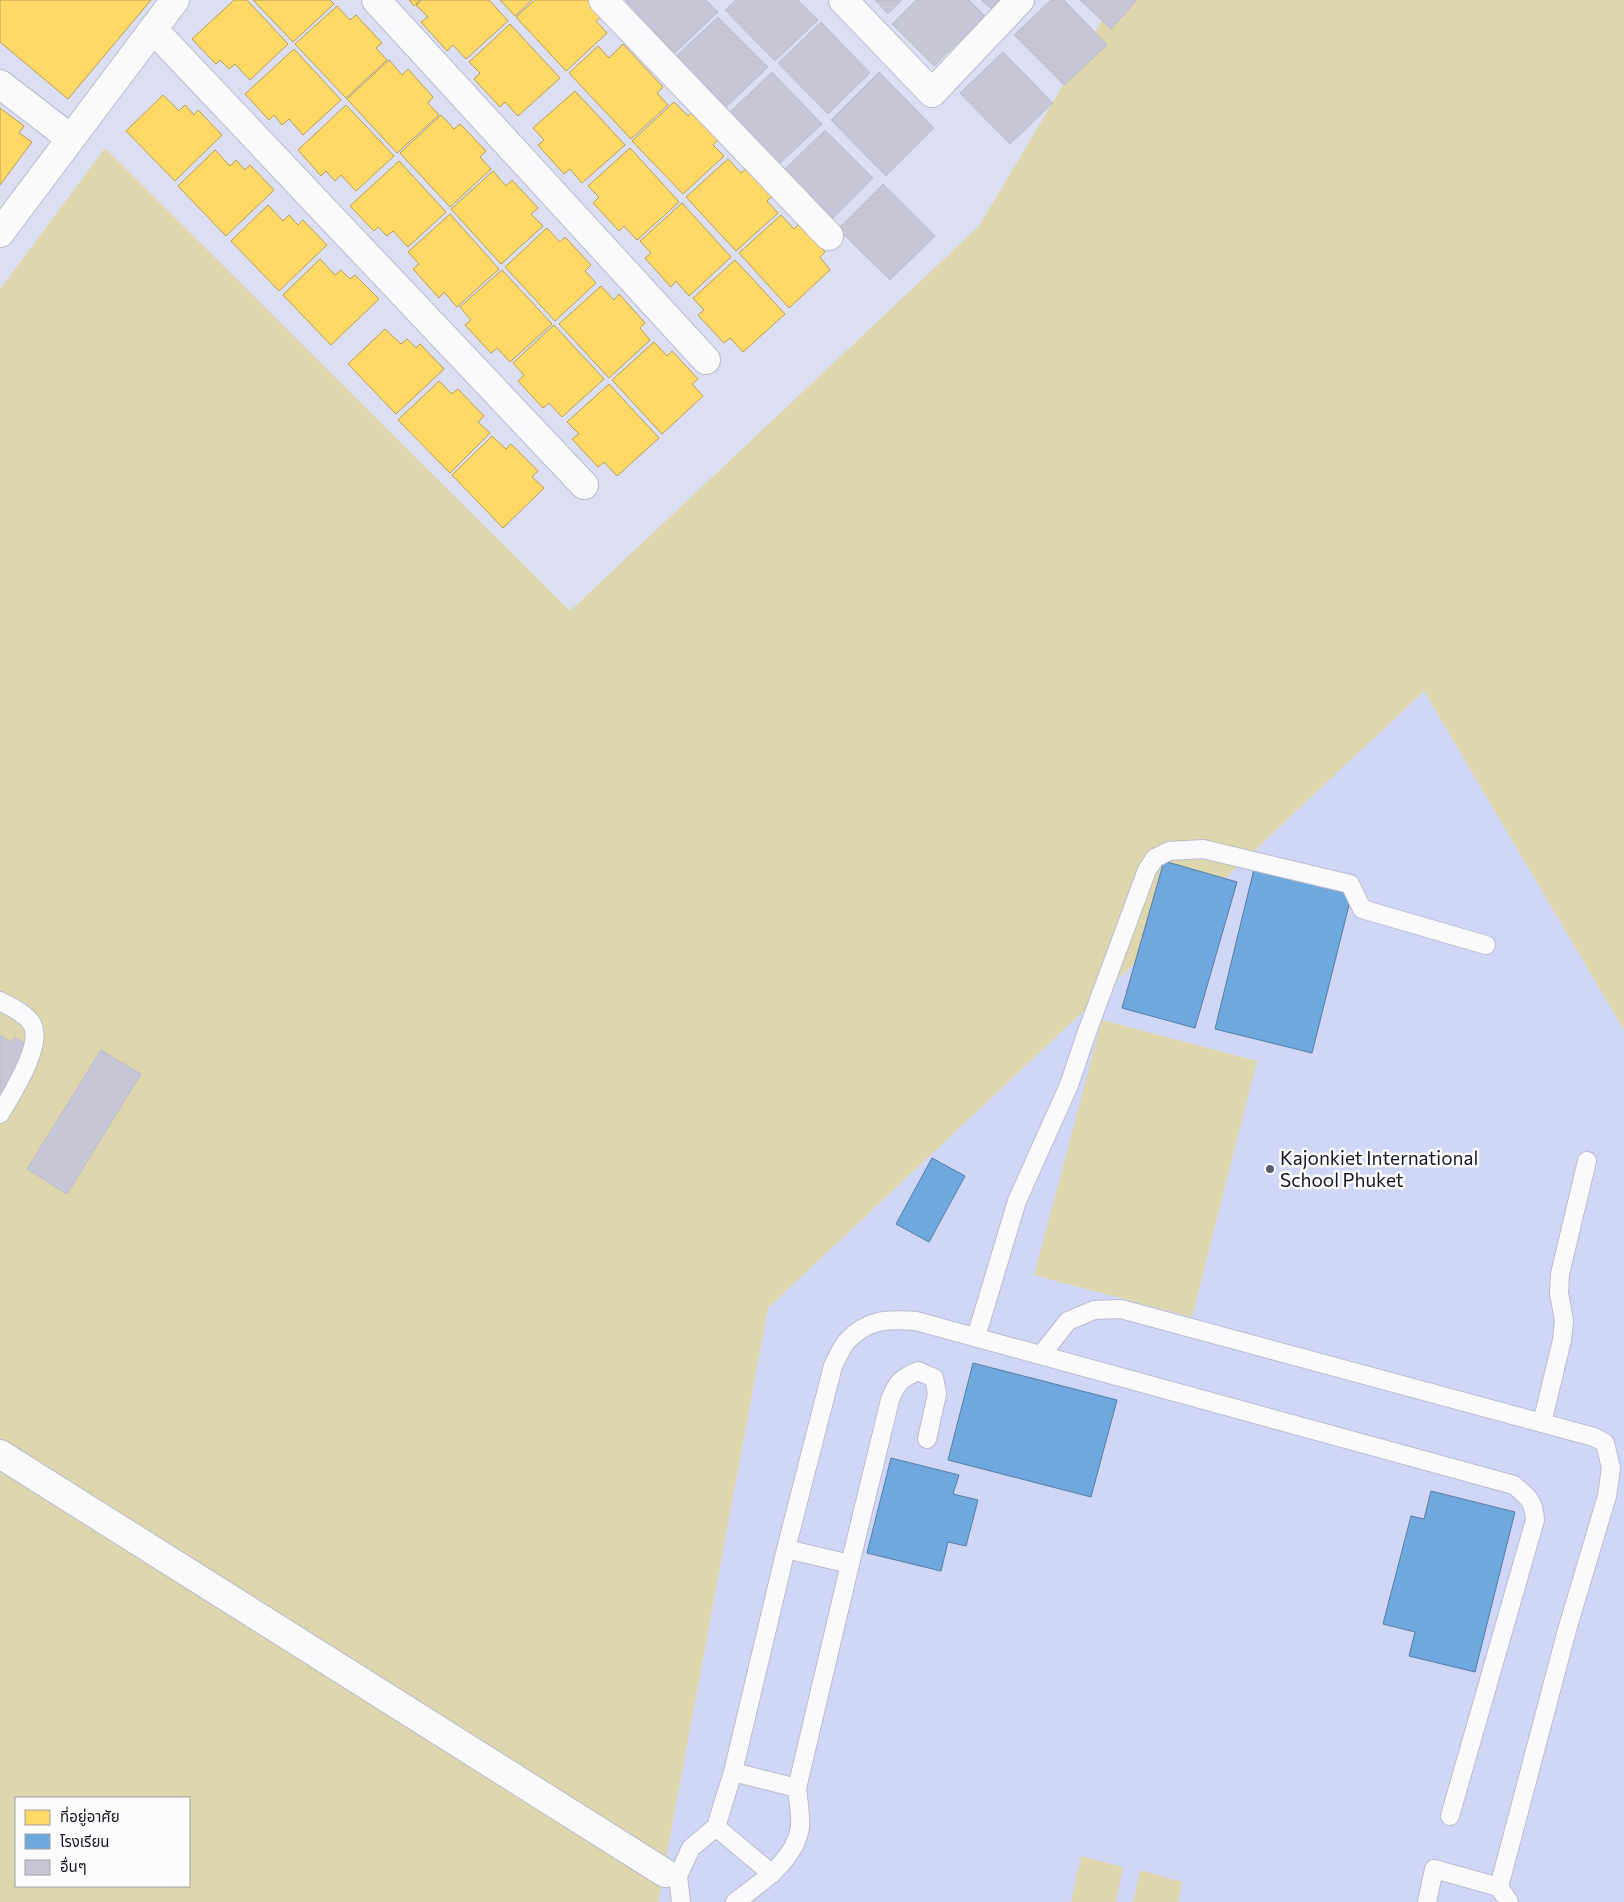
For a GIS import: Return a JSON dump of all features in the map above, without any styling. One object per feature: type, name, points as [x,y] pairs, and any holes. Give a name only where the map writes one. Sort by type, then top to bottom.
[{"type":"street","points":[[0,233],[175,0]]},
{"type":"street","points":[[376,0],[706,360]]},
{"type":"street","points":[[603,0],[829,236]]},
{"type":"street","points":[[843,0],[932,93],[1020,0]]},
{"type":"street","points":[[153,29],[584,485]]},
{"type":"street","points":[[0,84],[70,138]]},
{"type":"street","points":[[0,1454],[671,1874]]},
{"type":"lane","points":[[976,1337],[1017,1200],[1069,1085],[1147,870],[1155,858],[1169,851],[1203,849],[1350,884],[1362,909],[1486,946]]},
{"type":"lane","points":[[0,1001],[22,1014],[32,1024],[35,1034],[30,1057],[0,1114]]},
{"type":"lane","points":[[1542,1423],[1562,1340],[1564,1320],[1559,1293],[1560,1274],[1587,1162]]},
{"type":"lane","points":[[1041,1355],[1068,1321],[1094,1310],[1121,1309],[1594,1437],[1605,1443],[1611,1468],[1606,1496],[1567,1630],[1499,1887]]},
{"type":"lane","points":[[681,1902],[671,1874],[691,1848],[716,1826],[733,1772],[786,1549],[833,1366],[846,1342],[865,1326],[888,1319],[916,1321],[1514,1485],[1526,1495],[1534,1507],[1535,1520],[1450,1816]]},
{"type":"lane","points":[[735,1902],[772,1874],[794,1847],[800,1828],[797,1788],[890,1400],[897,1383],[906,1376],[918,1371],[934,1378],[937,1394],[927,1439]]},
{"type":"lane","points":[[786,1549],[850,1564]]},
{"type":"lane","points":[[733,1772],[797,1788]]},
{"type":"lane","points":[[716,1826],[772,1874]]},
{"type":"lane","points":[[1428,1902],[1434,1869],[1499,1887],[1509,1902]]},
{"type":"shaded area","points":[[1114,0],[1624,0],[1624,1030],[1424,691],[768,1308],[658,1902],[0,1902],[0,289],[105,148],[570,611],[979,226]]},
{"type":"shaded area","name":"Kajonkiet International School Phuket","points":[[1424,691],[1624,1030],[1624,1902],[658,1902],[768,1308]]},
{"type":"shaded area","points":[[1102,1020],[1257,1061],[1192,1317],[1034,1275]]},
{"type":"shaded area","points":[[1081,1856],[1123,1867],[1116,1902],[1071,1902]]},
{"type":"shaded area","points":[[1140,1870],[1182,1882],[1178,1902],[1133,1902]]},
{"type":"building: ที่อยู่อาศัย","points":[[0,0],[151,0],[68,99],[0,42]]},
{"type":"building: ที่อยู่อาศัย","points":[[234,0],[247,0],[288,44],[250,80],[235,64],[229,69],[220,60],[216,64],[192,39]]},
{"type":"building: ที่อยู่อาศัย","points":[[253,0],[330,0],[334,4],[293,42]]},
{"type":"building: ที่อยู่อาศัย","points":[[409,0],[420,0],[414,6]]},
{"type":"building: ที่อยู่อาศัย","points":[[422,0],[489,0],[508,21],[466,59],[453,45],[447,51],[421,22],[428,17],[416,5]]},
{"type":"building: ที่อยู่อาศัย","points":[[500,0],[532,0],[515,16]]},
{"type":"building: ที่อยู่อาศัย","points":[[535,0],[588,0],[602,16],[596,21],[607,33],[566,71],[516,17]]},
{"type":"building: ที่อยู่อาศัย","points":[[337,6],[350,20],[356,15],[382,43],[376,48],[387,60],[346,98],[295,44]]},
{"type":"building: ที่อยู่อาศัย","points":[[510,24],[560,78],[518,116],[505,102],[500,107],[474,79],[480,73],[469,62]]},
{"type":"building: ที่อยู่อาศัย","points":[[623,44],[663,87],[657,93],[668,105],[631,139],[569,73],[598,46],[609,58]]},
{"type":"building: ที่อยู่อาศัย","points":[[294,49],[341,100],[303,135],[289,119],[282,125],[274,115],[269,120],[245,94]]},
{"type":"building: ที่อยู่อาศัย","points":[[389,60],[402,75],[408,69],[433,97],[428,103],[439,115],[397,153],[347,99]]},
{"type":"building: ที่อยู่อาศัย","points":[[575,91],[625,145],[582,183],[570,169],[564,174],[538,145],[544,140],[533,128]]},
{"type":"building: ที่อยู่อาศัย","points":[[163,95],[179,111],[185,105],[194,115],[198,110],[222,135],[175,181],[126,131]]},
{"type":"building: ที่อยู่อาศัย","points":[[674,102],[688,116],[693,111],[719,139],[713,145],[724,156],[683,194],[632,141]]},
{"type":"building: ที่อยู่อาศัย","points":[[346,105],[394,156],[356,191],[341,175],[335,181],[326,171],[321,176],[298,150]]},
{"type":"building: ที่อยู่อาศัย","points":[[0,108],[24,126],[19,133],[32,142],[0,185]]},
{"type":"building: ที่อยู่อาศัย","points":[[441,115],[454,129],[460,124],[486,151],[480,157],[491,169],[450,207],[400,153]]},
{"type":"building: ที่อยู่อาศัย","points":[[630,148],[679,202],[637,240],[624,226],[619,231],[593,203],[599,197],[588,186]]},
{"type":"building: ที่อยู่อาศัย","points":[[215,150],[230,166],[236,160],[245,170],[250,165],[274,190],[226,236],[178,186]]},
{"type":"building: ที่อยู่อาศัย","points":[[728,159],[741,173],[747,168],[772,196],[767,201],[778,213],[736,251],[686,197]]},
{"type":"building: ที่อยู่อาศัย","points":[[399,161],[446,212],[408,247],[393,231],[387,236],[378,227],[374,231],[350,206]]},
{"type":"building: ที่อยู่อาศัย","points":[[493,171],[506,186],[512,180],[538,208],[531,214],[543,226],[501,264],[451,209]]},
{"type":"building: ที่อยู่อาศัย","points":[[682,203],[731,257],[689,296],[676,281],[671,287],[645,258],[651,253],[640,241]]},
{"type":"building: ที่อยู่อาศัย","points":[[268,205],[283,221],[289,215],[298,225],[303,220],[327,245],[279,291],[231,241]]},
{"type":"building: ที่อยู่อาศัย","points":[[450,214],[499,269],[457,307],[444,292],[439,298],[413,269],[419,264],[408,252]]},
{"type":"building: ที่อยู่อาศัย","points":[[781,215],[794,229],[799,224],[825,252],[820,257],[830,270],[789,308],[739,253]]},
{"type":"building: ที่อยู่อาศัย","points":[[547,228],[560,242],[565,237],[591,265],[585,271],[596,283],[555,321],[505,267]]},
{"type":"building: ที่อยู่อาศัย","points":[[320,259],[335,275],[341,270],[350,279],[355,275],[379,299],[331,345],[283,295]]},
{"type":"building: ที่อยู่อาศัย","points":[[735,260],[785,314],[743,352],[730,338],[724,343],[698,315],[704,310],[693,298]]},
{"type":"building: ที่อยู่อาศัย","points":[[502,270],[552,324],[510,362],[497,348],[491,353],[465,325],[471,320],[460,307]]},
{"type":"building: ที่อยู่อาศัย","points":[[601,286],[614,300],[619,294],[645,323],[640,328],[650,340],[609,378],[559,324]]},
{"type":"building: ที่อยู่อาศัย","points":[[554,325],[604,379],[562,417],[549,403],[543,408],[518,381],[524,375],[513,363]]},
{"type":"building: ที่อยู่อาศัย","points":[[385,329],[401,344],[407,339],[416,348],[420,344],[444,369],[396,414],[348,364]]},
{"type":"building: ที่อยู่อาศัย","points":[[654,342],[667,356],[672,351],[698,379],[692,384],[703,396],[662,434],[612,380]]},
{"type":"building: ที่อยู่อาศัย","points":[[439,381],[452,394],[458,389],[484,416],[478,422],[490,433],[450,473],[398,420]]},
{"type":"building: ที่อยู่อาศัย","points":[[609,384],[659,438],[617,476],[604,462],[598,467],[572,439],[579,434],[567,422]]},
{"type":"building: ที่อยู่อาศัย","points":[[492,436],[506,449],[511,444],[538,471],[532,477],[544,488],[503,528],[452,475]]},
{"type":"building: โรงเรียน","points":[[1164,861],[1237,882],[1195,1028],[1122,1008]]},
{"type":"building: โรงเรียน","points":[[1254,869],[1352,893],[1312,1053],[1215,1029]]},
{"type":"building: โรงเรียน","points":[[932,1158],[965,1176],[929,1242],[896,1224]]},
{"type":"building: โรงเรียน","points":[[973,1363],[1117,1400],[1091,1497],[948,1460]]},
{"type":"building: โรงเรียน","points":[[891,1458],[959,1475],[953,1494],[978,1500],[966,1546],[948,1542],[941,1571],[867,1553]]},
{"type":"building: โรงเรียน","points":[[1431,1491],[1515,1512],[1475,1672],[1409,1656],[1415,1632],[1383,1624],[1411,1516],[1424,1519]]},
{"type":"building: อื่นๆ","points":[[627,0],[706,0],[718,12],[675,53]]},
{"type":"building: อื่นๆ","points":[[736,0],[798,0],[818,20],[775,61],[725,10]]},
{"type":"building: อื่นๆ","points":[[875,0],[902,0],[888,14]]},
{"type":"building: อื่นๆ","points":[[916,0],[969,0],[985,16],[934,66],[892,24]]},
{"type":"building: อื่นๆ","points":[[981,0],[1003,0],[994,11]]},
{"type":"building: อื่นๆ","points":[[1051,0],[1064,0],[1107,45],[1064,85],[1014,35]]},
{"type":"building: อื่นๆ","points":[[1080,0],[1137,0],[1111,29]]},
{"type":"building: อื่นๆ","points":[[718,17],[768,67],[725,108],[675,57]]},
{"type":"building: อื่นๆ","points":[[821,22],[870,73],[828,114],[778,63]]},
{"type":"building: อื่นๆ","points":[[1003,52],[1053,103],[1010,144],[960,93]]},
{"type":"building: อื่นๆ","points":[[772,72],[822,124],[779,164],[729,113]]},
{"type":"building: อื่นๆ","points":[[879,72],[934,128],[886,176],[831,120]]},
{"type":"building: อื่นๆ","points":[[825,130],[873,178],[833,218],[784,170]]},
{"type":"building: อื่นๆ","points":[[883,184],[935,236],[890,280],[838,229]]},
{"type":"building: อื่นๆ","points":[[0,1035],[11,1042],[15,1037],[32,1048],[0,1098]]},
{"type":"building: อื่นๆ","points":[[101,1050],[141,1074],[67,1194],[27,1169]]},
{"type":"place","name":"Kajonkiet International School Phuket","points":[[1270,1169]]}]
